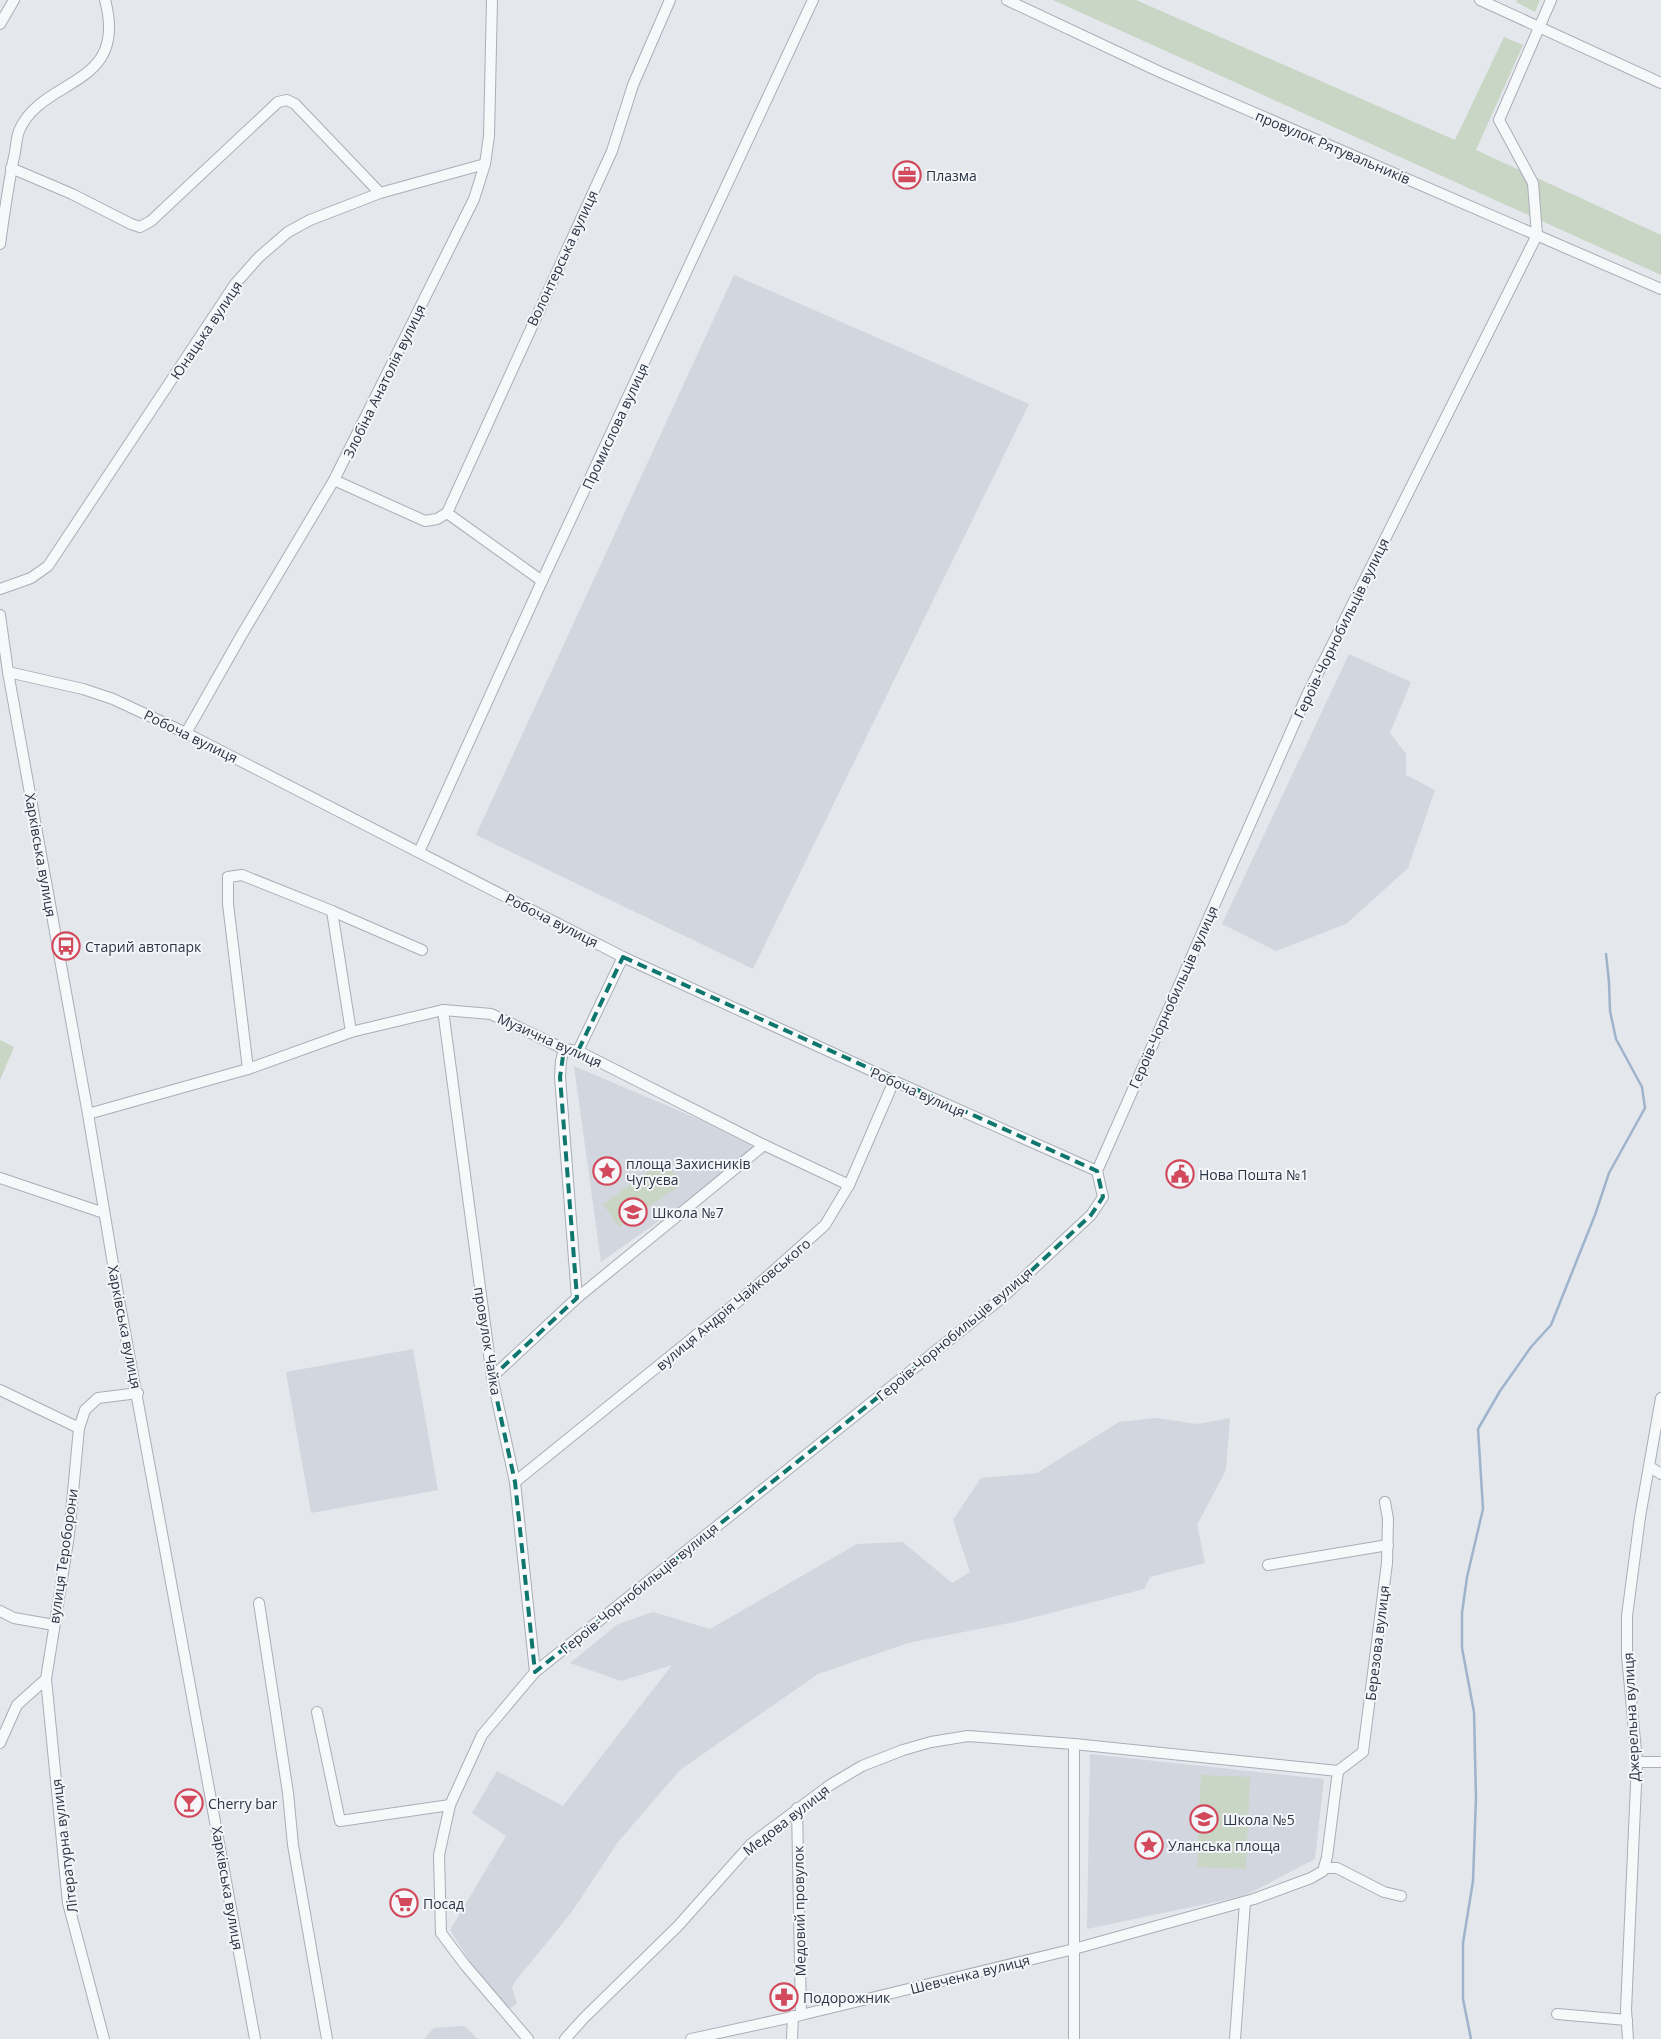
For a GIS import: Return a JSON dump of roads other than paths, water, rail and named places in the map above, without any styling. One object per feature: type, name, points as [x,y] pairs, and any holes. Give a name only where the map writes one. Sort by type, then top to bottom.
[{"type":"street","points":[[0,24],[14,0]]},
{"type":"street","points":[[0,244],[11,168],[19,132],[36,108],[88,74],[101,57],[108,42],[109,28],[105,0]]},
{"type":"street","name":"Злобіна Анатолія вулиця","points":[[186,733],[241,636],[334,480],[474,199],[485,164],[489,136],[492,0]]},
{"type":"street","name":"Волонтерська вулиця","points":[[447,513],[612,151],[633,85],[670,0]]},
{"type":"street","name":"Промислова вулиця","points":[[419,852],[542,581],[813,0]]},
{"type":"street","name":"провулок Рятувальників","points":[[1007,0],[1160,72],[1661,289]]},
{"type":"street","points":[[1480,0],[1661,83]]},
{"type":"street","points":[[1537,235],[1533,183],[1499,120],[1551,0]]},
{"type":"street","points":[[11,168],[72,194],[140,227],[150,221],[278,102],[287,100],[295,104],[380,193]]},
{"type":"street","name":"Юнацька вулиця","points":[[0,589],[31,578],[48,566],[235,284],[258,257],[288,232],[310,220],[380,193],[485,164]]},
{"type":"street","name":"Героїв-Чорнобильців вулиця","points":[[528,2039],[465,1965],[441,1933],[439,1855],[450,1805],[482,1735],[534,1672],[1003,1297],[1091,1215],[1103,1196],[1097,1171],[1307,695],[1537,235]]},
{"type":"street","points":[[334,480],[426,522],[436,520],[447,513],[542,581]]},
{"type":"street","name":"Харківська вулиця","points":[[0,615],[3,656],[8,672],[88,1114],[104,1213],[255,2039]]},
{"type":"street","name":"Робоча вулиця","points":[[8,672],[83,689],[113,699],[186,733],[623,957],[894,1082],[1097,1171]]},
{"type":"street","points":[[248,1069],[228,904],[228,877],[242,876],[332,911],[422,950]]},
{"type":"street","points":[[332,911],[351,1032]]},
{"type":"street","points":[[578,1052],[623,957]]},
{"type":"street","name":"Музична вулиця","points":[[88,1114],[248,1069],[351,1032],[443,1010],[491,1014],[564,1049],[578,1052],[764,1145],[849,1185]]},
{"type":"street","name":"провулок Чайка","points":[[443,1010],[492,1377],[515,1482],[534,1672]]},
{"type":"street","points":[[564,1049],[560,1077],[577,1298]]},
{"type":"street","name":"вулиця Андрія Чайковського","points":[[515,1482],[759,1284],[825,1225],[849,1185],[894,1082]]},
{"type":"street","points":[[492,1377],[577,1298],[764,1145]]},
{"type":"street","points":[[0,1178],[104,1213]]},
{"type":"street","points":[[0,1390],[79,1428]]},
{"type":"street","name":"вулиця Тероборони","points":[[46,1679],[69,1536],[79,1428],[85,1410],[98,1398],[138,1393]]},
{"type":"street","name":"Джерельна вулиця","points":[[1628,2039],[1627,2020],[1637,1762],[1627,1656],[1627,1616],[1640,1517],[1661,1398]]},
{"type":"street","points":[[1650,1467],[1661,1474]]},
{"type":"street","name":"Березова вулиця","points":[[1338,1771],[1363,1752],[1388,1545],[1388,1518],[1385,1502]]},
{"type":"street","points":[[1268,1565],[1388,1545]]},
{"type":"street","points":[[259,1603],[288,1793],[293,1844],[327,2039]]},
{"type":"street","points":[[0,1611],[14,1618],[54,1625]]},
{"type":"street","points":[[0,1743],[17,1705],[46,1679]]},
{"type":"street","name":"Літературна вулиця","points":[[46,1679],[68,1903],[104,2039]]},
{"type":"street","points":[[316,1712],[340,1821],[450,1805]]},
{"type":"street","name":"Медова вулиця","points":[[565,2039],[678,1926],[751,1844],[797,1808],[862,1766],[902,1750],[931,1742],[968,1736],[1074,1744]]},
{"type":"street","points":[[1074,1948],[1245,1902],[1311,1878],[1323,1871],[1327,1857],[1338,1771],[1074,1744],[1074,1948],[1074,2039]]},
{"type":"street","points":[[1637,1762],[1661,1762]]},
{"type":"street","name":"Медовий провулок","points":[[792,2039],[797,2015],[797,1808]]},
{"type":"street","points":[[1324,1868],[1337,1868],[1384,1892],[1401,1896]]},
{"type":"street","points":[[1235,2039],[1245,1902]]},
{"type":"street","name":"Шевченка вулиця","points":[[691,2039],[1074,1948]]},
{"type":"street","points":[[1558,2014],[1627,2020]]},
{"type":"waterway","points":[[1471,2039],[1463,1999],[1463,1943],[1473,1881],[1476,1798],[1474,1712],[1462,1648],[1462,1613],[1467,1577],[1483,1509],[1478,1429],[1500,1391],[1531,1347],[1551,1325],[1595,1215],[1609,1173],[1645,1108],[1642,1087],[1616,1039],[1610,1011],[1606,954]]},
{"type":"place","name":"Плазма","points":[[907,175]]},
{"type":"place","name":"Старий автопарк","points":[[66,946]]},
{"type":"place","name":"площа Захисників Чугуєва","points":[[607,1171]]},
{"type":"place","name":"Нова Пошта №1","points":[[1180,1174]]},
{"type":"place","name":"Школа №7","points":[[633,1212]]},
{"type":"place","name":"Cherry bar","points":[[189,1803]]},
{"type":"place","name":"Школа №5","points":[[1204,1819]]},
{"type":"place","name":"Уланська площа","points":[[1149,1845]]},
{"type":"place","name":"Посад","points":[[404,1903]]},
{"type":"place","name":"Подорожник","points":[[784,1997]]}]
